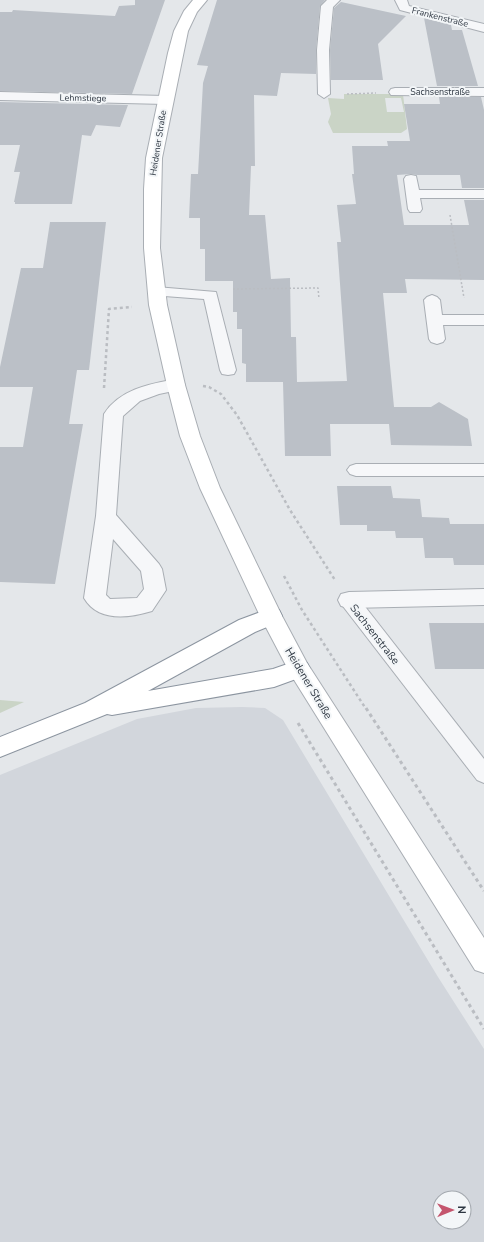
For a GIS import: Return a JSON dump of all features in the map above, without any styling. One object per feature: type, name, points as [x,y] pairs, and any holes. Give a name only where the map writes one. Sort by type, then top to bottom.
[{"type":"main road","name":"Heidener Straße","points":[[200,0],[191,11],[181,32],[165,100],[154,158],[152,189],[152,248],[157,298],[176,385],[190,436],[210,488],[271,616],[299,669],[484,961]]},
{"type":"main road","points":[[0,747],[93,710],[248,626],[271,616]]},
{"type":"main road","points":[[93,710],[274,678],[299,669]]},
{"type":"street","name":"Lehmstiege","points":[[0,96],[165,100]]},
{"type":"street","points":[[106,516],[114,414],[133,397],[155,389],[176,385]]},
{"type":"street","name":"Sachsenstraße","points":[[348,600],[484,597]]},
{"type":"lane","points":[[324,94],[326,6],[334,0]]},
{"type":"lane","name":"Frankenstraße","points":[[402,0],[404,8],[484,28]]},
{"type":"lane","name":"Sachsenstraße","points":[[395,92],[484,92]]},
{"type":"lane","points":[[411,179],[415,209]]},
{"type":"lane","points":[[413,194],[484,194]]},
{"type":"lane","points":[[157,298],[211,295],[228,370]]},
{"type":"lane","points":[[432,300],[437,340]]},
{"type":"lane","points":[[434,320],[484,320]]},
{"type":"lane","points":[[356,470],[484,470]]},
{"type":"lane","name":"Sachsenstraße","points":[[348,600],[484,774]]},
{"type":"path","points":[[324,94],[395,92]]},
{"type":"path","points":[[446,194],[468,320]]},
{"type":"path","points":[[211,295],[233,289],[318,288],[319,299]]},
{"type":"path","points":[[114,414],[104,398],[109,309],[157,298]]},
{"type":"path","points":[[202,392],[199,385],[209,387],[222,394],[237,415],[290,510],[348,600]]},
{"type":"path","points":[[284,575],[302,610],[484,892]]},
{"type":"path","points":[[296,718],[311,746],[484,1029]]},
{"type":"shaded area","points":[[242,707],[265,708],[283,720],[438,977],[484,1049],[484,1242],[0,1242],[0,775],[137,719],[196,708]]},
{"type":"green space","points":[[344,94],[403,94],[407,129],[401,133],[333,133],[328,122],[331,114],[328,98],[344,99]],"holes":[[[385,98],[401,98],[404,112],[387,112]]]},
{"type":"green space","points":[[0,700],[24,702],[0,713]]},
{"type":"building","points":[[135,0],[165,0],[132,94],[0,91],[0,12],[12,12],[13,10],[115,16],[119,6],[135,5]]},
{"type":"building","points":[[217,0],[325,0],[320,6],[316,50],[316,74],[281,73],[277,96],[254,95],[255,166],[251,166],[249,215],[265,215],[271,279],[290,278],[291,337],[296,337],[297,382],[347,381],[337,242],[341,242],[337,205],[356,204],[352,174],[354,174],[352,146],[388,146],[387,141],[410,141],[404,104],[440,104],[439,97],[481,97],[484,110],[484,188],[462,188],[460,175],[397,175],[404,225],[469,225],[464,200],[484,200],[484,280],[405,279],[407,293],[383,293],[394,407],[431,407],[439,402],[468,419],[472,446],[391,445],[389,424],[330,424],[331,456],[285,456],[283,382],[246,382],[246,364],[242,363],[242,329],[237,329],[237,312],[233,312],[233,281],[205,281],[205,249],[200,249],[200,218],[189,218],[191,174],[198,174],[203,83],[208,66],[197,65]]},
{"type":"building","points":[[341,2],[406,16],[378,44],[383,80],[331,80],[330,50],[334,8]]},
{"type":"building","points":[[424,18],[451,25],[452,30],[462,30],[478,86],[437,86]]},
{"type":"building","points":[[0,102],[128,105],[120,127],[96,125],[91,136],[82,135],[72,204],[15,204],[14,202],[20,172],[14,172],[20,145],[0,145]]},
{"type":"building","points":[[50,222],[106,222],[89,370],[77,370],[69,424],[83,424],[55,584],[0,582],[0,447],[23,447],[33,387],[0,387],[0,367],[21,268],[43,268]]},
{"type":"building","points":[[337,486],[391,486],[393,498],[420,499],[422,517],[449,518],[450,524],[484,524],[484,565],[454,565],[453,558],[425,558],[423,538],[396,538],[395,531],[367,531],[367,525],[340,525]]},
{"type":"building","points":[[429,623],[484,623],[484,669],[435,669]]}]
